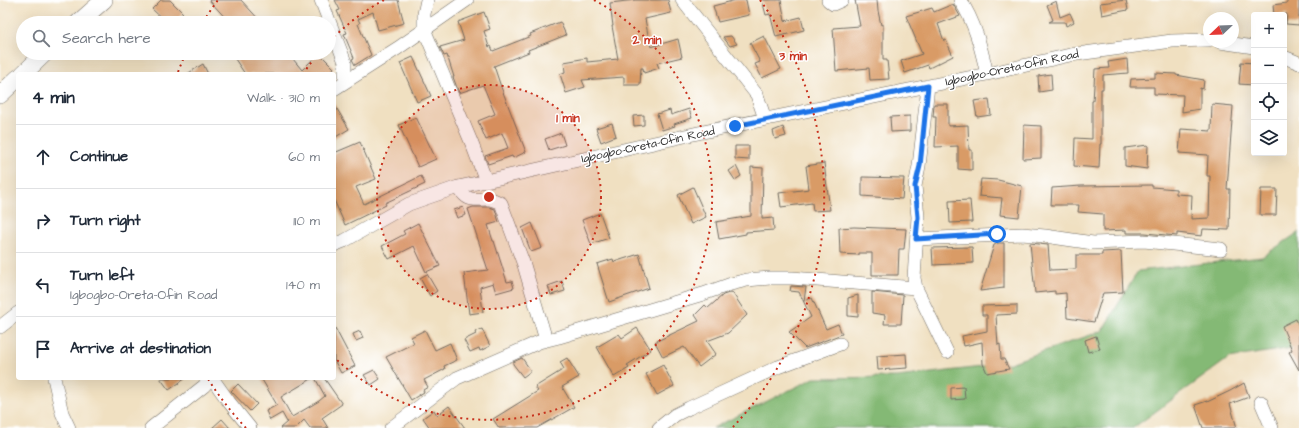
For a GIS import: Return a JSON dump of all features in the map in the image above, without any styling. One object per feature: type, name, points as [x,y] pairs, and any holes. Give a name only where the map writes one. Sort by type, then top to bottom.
[{"type":"main road","points":[[86,16],[104,0]]},
{"type":"main road","points":[[31,71],[40,60]]},
{"type":"main road","points":[[0,95],[16,80]]},
{"type":"street","points":[[321,0],[327,16]]},
{"type":"street","points":[[427,0],[424,14],[424,29],[486,180]]},
{"type":"street","points":[[340,86],[467,0]]},
{"type":"street","points":[[682,0],[757,95],[765,119]]},
{"type":"street","points":[[828,0],[833,4],[842,0]]},
{"type":"street","points":[[960,0],[966,9],[978,37],[987,74]]},
{"type":"street","points":[[336,39],[345,62],[340,86]]},
{"type":"street","name":"Igbogbo-Oreta-Ofin Road","points":[[336,244],[409,204],[458,187],[486,180],[765,119],[987,74],[1070,55],[1172,41],[1203,40]]},
{"type":"street","points":[[1239,45],[1251,47]]},
{"type":"street","points":[[1287,58],[1299,62]]},
{"type":"street","points":[[345,62],[361,72]]},
{"type":"street","points":[[928,86],[920,166],[915,186],[918,217],[914,278],[916,288],[947,352]]},
{"type":"street","points":[[458,187],[464,196],[475,200],[491,199],[501,203],[524,265],[546,340]]},
{"type":"street","points":[[916,239],[1022,234],[1093,243],[1144,241],[1221,249]]},
{"type":"street","points":[[391,428],[457,378],[539,342],[703,294],[731,284],[747,280],[792,278],[916,288]]},
{"type":"street","points":[[0,327],[16,315]]},
{"type":"street","points":[[659,428],[675,415],[689,408],[778,367],[840,344]]},
{"type":"street","points":[[54,380],[62,413],[68,428]]},
{"type":"street","points":[[151,428],[204,386],[209,380]]},
{"type":"street","points":[[212,380],[250,428]]},
{"type":"street","points":[[1261,402],[1272,428]]},
{"type":"green space","points":[[1299,232],[1299,347],[1229,358],[1133,428],[713,428],[814,378],[897,377],[1007,364],[1102,331],[1138,271],[1262,257]]},
{"type":"building","points":[[161,0],[170,0],[183,13],[180,16],[160,16],[152,9]]},
{"type":"building","points":[[209,0],[241,0],[256,16],[224,16]]},
{"type":"building","points":[[335,0],[398,0],[404,23],[378,30],[373,12],[358,19],[360,23],[358,24],[371,55],[355,65],[352,59],[354,58],[344,34],[347,33],[337,11],[340,10]]},
{"type":"building","points":[[635,0],[668,0],[671,13],[645,19],[649,40],[651,47],[678,39],[682,57],[657,63],[659,68],[644,73],[643,68],[641,68],[640,85],[624,85],[624,77],[582,80],[585,87],[566,93],[560,74],[565,72],[564,62],[587,58],[587,62],[618,59],[612,26],[610,3]]},
{"type":"building","points":[[736,0],[746,0],[749,15],[718,22],[713,6]]},
{"type":"building","points":[[762,0],[781,0],[785,21],[801,17],[804,30],[776,37],[770,14],[766,15]]},
{"type":"building","points":[[855,0],[877,0],[881,25],[883,24],[883,60],[887,60],[889,79],[870,80],[869,68],[836,71],[833,28],[860,26]]},
{"type":"building","points":[[1126,0],[1128,10],[1102,15],[1100,3]]},
{"type":"building","points":[[1287,0],[1299,0],[1299,25],[1287,24],[1287,12],[1274,12],[1273,5],[1287,3]]},
{"type":"building","points":[[1056,1],[1060,17],[1070,13],[1074,22],[1066,26],[1065,22],[1049,22],[1053,20],[1047,5]]},
{"type":"building","points":[[953,4],[960,16],[938,24],[944,41],[946,40],[953,56],[929,68],[928,65],[905,73],[901,61],[922,54],[906,16],[932,8],[934,12]]},
{"type":"building","points":[[484,12],[490,29],[484,31],[489,47],[491,46],[493,51],[531,36],[530,34],[560,22],[566,35],[528,50],[529,52],[494,66],[526,152],[513,158],[512,156],[488,164],[485,156],[508,148],[502,133],[486,140],[478,121],[495,114],[483,85],[459,93],[447,55],[444,56],[440,47],[464,40],[458,22]]},
{"type":"building","points":[[731,36],[737,44],[730,46],[723,37]]},
{"type":"building","points":[[764,36],[781,69],[762,78],[755,64],[760,62],[750,43]]},
{"type":"building","points":[[413,57],[431,96],[417,102],[400,63]]},
{"type":"building","points":[[1127,59],[1128,73],[1103,75],[1103,89],[1101,89],[1101,144],[1099,168],[1074,166],[1075,138],[1092,139],[1092,101],[1095,69],[1109,68],[1108,62]]},
{"type":"building","points":[[236,60],[294,60],[302,70],[312,60],[326,60],[334,68],[330,72],[244,72]]},
{"type":"building","points":[[1241,62],[1251,63],[1251,85],[1239,84]]},
{"type":"building","points":[[203,64],[207,72],[190,72]]},
{"type":"building","points":[[1155,73],[1176,74],[1204,80],[1203,89],[1200,88],[1200,109],[1182,112],[1183,95],[1154,94],[1154,87],[1130,87],[1131,79],[1155,78]]},
{"type":"building","points":[[1051,74],[1052,90],[1039,92],[1038,76]]},
{"type":"building","points":[[989,99],[991,115],[977,117],[974,101]]},
{"type":"building","points":[[934,104],[948,104],[948,126],[968,125],[969,150],[972,150],[972,170],[958,169],[958,146],[935,147],[936,117],[933,117]]},
{"type":"building","points":[[1212,104],[1233,106],[1227,189],[1230,189],[1229,230],[1203,229],[1202,236],[1177,233],[1177,236],[1126,233],[1126,230],[1103,231],[1103,214],[1078,212],[1079,205],[1051,205],[1052,188],[1152,185],[1152,187],[1176,189],[1176,194],[1192,195],[1191,219],[1209,218],[1210,176],[1207,176],[1208,155],[1179,153],[1181,129],[1211,131]]},
{"type":"building","points":[[336,107],[349,129],[336,137]]},
{"type":"building","points":[[689,109],[692,118],[662,130],[657,114],[670,110],[671,115]]},
{"type":"building","points":[[644,115],[644,125],[634,126],[633,116]]},
{"type":"building","points":[[910,116],[910,131],[891,132],[890,117]]},
{"type":"building","points":[[416,117],[436,159],[418,167],[399,125]]},
{"type":"building","points":[[612,123],[616,136],[601,142],[596,128]]},
{"type":"building","points":[[1024,125],[1041,126],[1041,158],[1023,159]]},
{"type":"building","points":[[783,127],[786,136],[775,139],[773,131]]},
{"type":"building","points":[[561,133],[565,145],[549,150],[545,139]]},
{"type":"building","points":[[360,142],[376,179],[356,187],[364,204],[421,176],[425,184],[385,203],[386,205],[345,225],[336,205],[336,152]]},
{"type":"building","points":[[1148,145],[1147,169],[1125,166],[1125,148]]},
{"type":"building","points":[[735,146],[749,146],[749,160],[735,159]]},
{"type":"building","points":[[824,163],[830,210],[813,211],[812,203],[781,207],[779,193],[809,189],[806,166]]},
{"type":"building","points":[[736,166],[741,176],[735,180],[729,171]]},
{"type":"building","points":[[751,167],[763,168],[762,219],[773,218],[774,230],[746,232],[746,234],[719,239],[716,222],[751,216]]},
{"type":"building","points":[[862,177],[904,178],[902,199],[862,196]]},
{"type":"building","points":[[981,179],[998,180],[1022,186],[1019,217],[1000,215],[1002,198],[979,196]]},
{"type":"building","points":[[693,187],[706,217],[691,224],[678,195]]},
{"type":"building","points":[[1261,189],[1277,189],[1276,215],[1260,215]]},
{"type":"building","points":[[970,200],[972,222],[950,223],[949,201]]},
{"type":"building","points":[[463,207],[466,215],[457,218],[454,210]]},
{"type":"building","points":[[473,207],[489,207],[495,209],[499,222],[488,225],[507,282],[512,281],[514,288],[496,293],[493,283],[480,287],[483,312],[469,314],[464,273],[488,270],[468,209]]},
{"type":"building","points":[[600,213],[609,238],[591,244],[582,220]]},
{"type":"building","points":[[418,223],[440,266],[426,272],[414,246],[389,259],[382,246],[405,234],[403,231]]},
{"type":"building","points":[[532,223],[542,248],[531,252],[522,228]]},
{"type":"building","points":[[854,227],[906,229],[904,249],[899,249],[898,275],[872,275],[872,253],[859,253],[859,255],[840,254],[839,228]]},
{"type":"building","points":[[1004,243],[1004,288],[980,291],[994,245]]},
{"type":"building","points":[[1030,243],[1048,245],[1050,270],[1076,269],[1076,255],[1102,255],[1102,252],[1121,251],[1123,292],[1103,293],[1094,322],[1067,318],[1066,293],[1055,294],[1055,291],[1035,293]]},
{"type":"building","points":[[972,247],[973,263],[933,265],[932,248]]},
{"type":"building","points":[[639,254],[649,288],[609,302],[597,264],[613,259],[614,262]]},
{"type":"building","points":[[427,274],[437,291],[430,296],[420,278]]},
{"type":"building","points":[[562,281],[565,291],[551,295],[548,286]]},
{"type":"building","points":[[791,286],[806,287],[804,301],[812,298],[826,329],[838,324],[842,334],[805,348],[789,332],[811,317],[799,292],[790,291]]},
{"type":"building","points":[[732,292],[747,315],[728,333],[707,341],[716,354],[699,367],[684,347],[663,357],[655,342],[699,321],[695,315],[705,305],[708,308],[723,295]]},
{"type":"building","points":[[872,292],[903,295],[901,324],[884,324],[885,315],[872,313]]},
{"type":"building","points":[[858,295],[858,317],[848,316],[848,298]]},
{"type":"building","points":[[1017,305],[1017,314],[996,315],[998,345],[1000,344],[1001,359],[1004,359],[1009,369],[987,373],[983,364],[982,342],[964,346],[962,336],[987,331],[987,315],[982,315],[982,306]]},
{"type":"building","points":[[1296,319],[1299,326],[1299,370],[1289,352],[1292,350],[1282,326]]},
{"type":"building","points":[[637,328],[651,350],[627,365],[629,368],[614,377],[597,347],[619,334],[622,338]]},
{"type":"building","points":[[482,329],[490,346],[480,351],[479,348],[470,352],[464,340]]},
{"type":"building","points":[[336,330],[355,366],[341,373],[336,364]]},
{"type":"building","points":[[425,330],[435,350],[450,343],[457,360],[444,366],[445,369],[424,380],[428,387],[423,390],[424,392],[411,400],[386,357],[414,343],[411,337]]},
{"type":"building","points":[[360,331],[363,338],[356,341],[353,334]]},
{"type":"building","points":[[1096,336],[1100,349],[1088,352],[1085,340]]},
{"type":"building","points":[[906,354],[907,368],[878,370],[877,356]]},
{"type":"building","points":[[522,358],[531,371],[523,377],[513,364],[513,362]]},
{"type":"building","points":[[567,358],[579,377],[562,387],[574,407],[537,428],[499,428],[493,419],[538,391],[535,387],[564,369],[560,362]]},
{"type":"building","points":[[663,365],[674,386],[657,395],[646,374]]},
{"type":"building","points":[[374,370],[380,379],[371,385],[364,375]]},
{"type":"building","points":[[162,380],[183,380],[169,390]]},
{"type":"building","points":[[262,380],[310,380],[281,397],[292,417],[325,396],[316,380],[325,380],[342,404],[322,418],[328,428],[310,428],[304,420],[296,428],[280,428],[287,422],[282,413],[270,420],[266,411],[277,405]]},
{"type":"building","points":[[1244,383],[1249,397],[1230,404],[1237,428],[1203,428],[1195,405],[1207,402]]},
{"type":"building","points":[[238,384],[257,404],[250,411],[231,391]]},
{"type":"building","points":[[964,387],[965,399],[951,400],[951,388]]},
{"type":"building","points":[[449,406],[465,428],[430,428],[423,418],[434,410],[437,415]]},
{"type":"building","points":[[222,419],[230,428],[212,428]]},
{"type":"route","points":[[735,126],[928,86],[920,166],[915,186],[918,217],[916,239],[997,234]]}]
